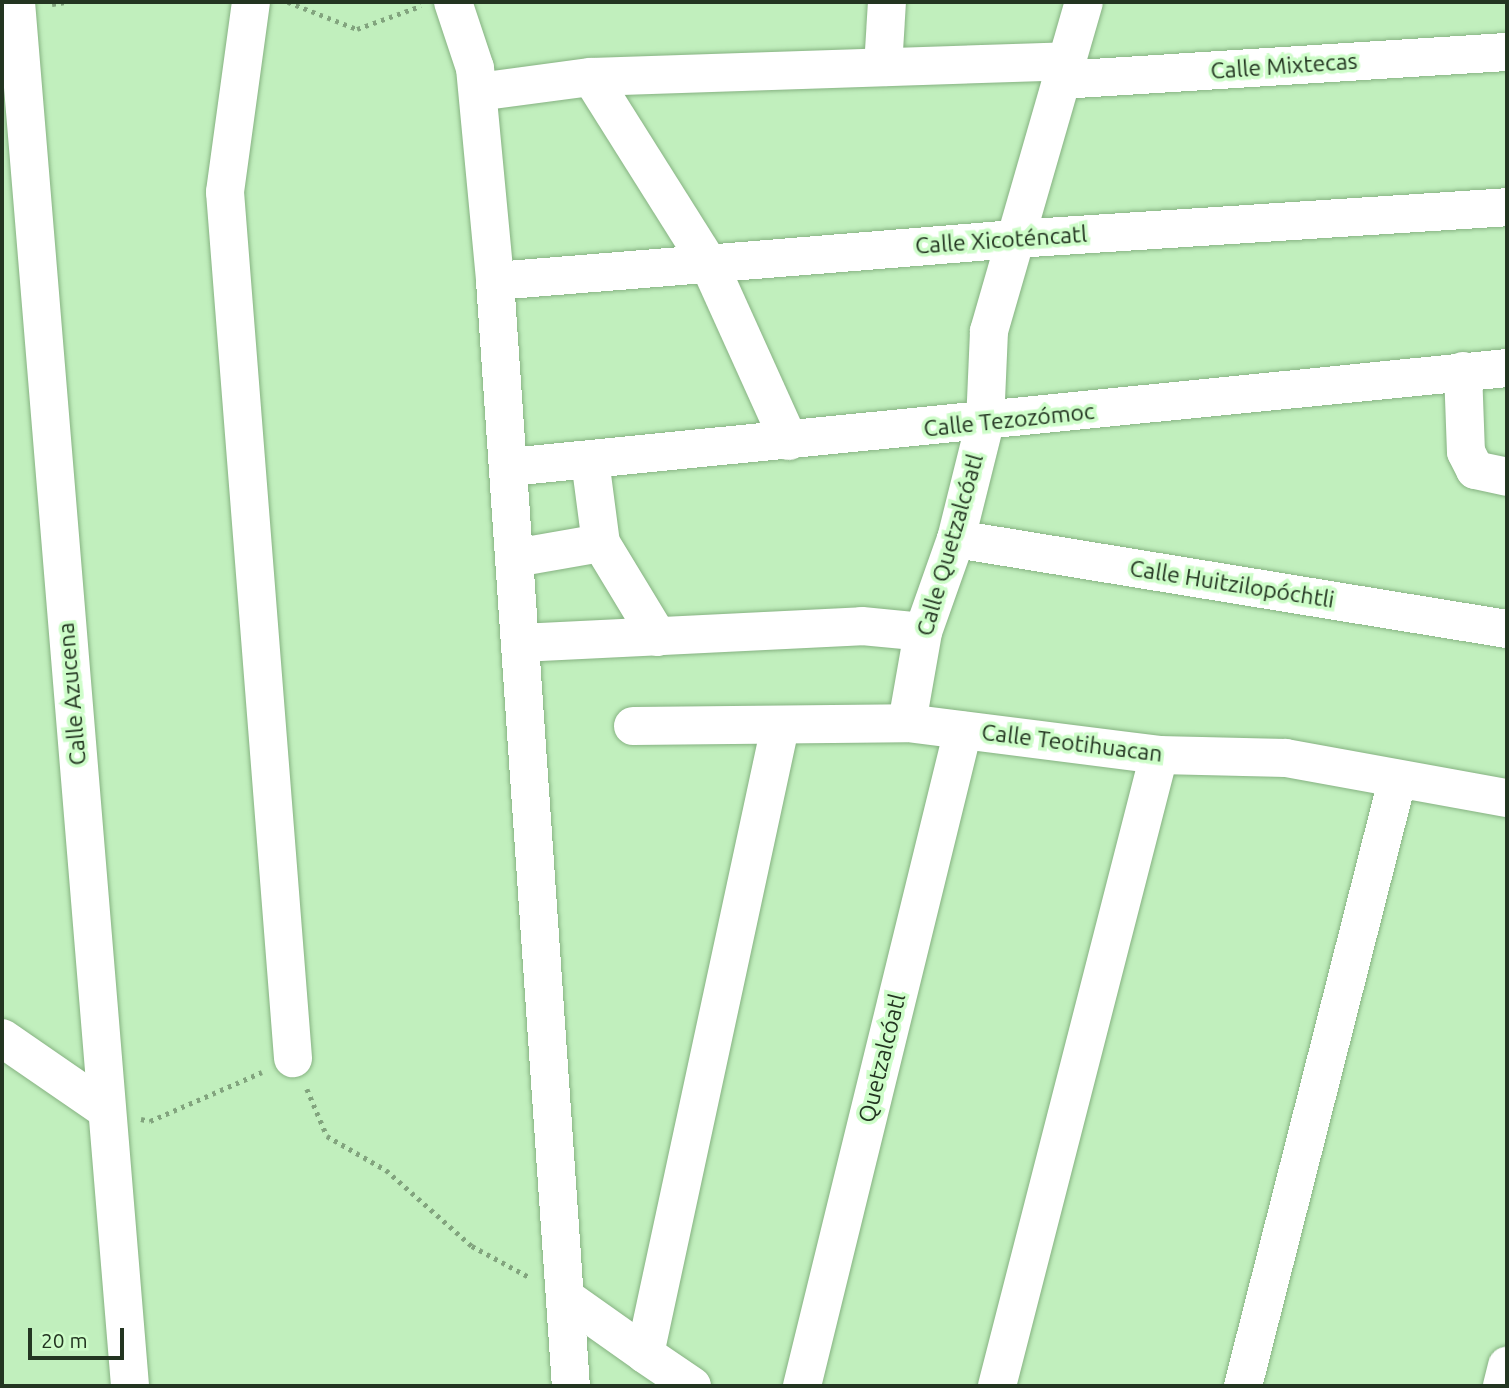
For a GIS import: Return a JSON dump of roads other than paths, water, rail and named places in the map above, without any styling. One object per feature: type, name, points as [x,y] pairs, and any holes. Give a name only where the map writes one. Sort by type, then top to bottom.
[{"type":"street","name":"Calle Azucena","points":[[16,2],[105,1109],[130,1386]]},
{"type":"street","points":[[251,2],[225,192],[293,1058]]},
{"type":"street","points":[[453,2],[478,92],[495,281],[510,467],[571,1386]]},
{"type":"street","points":[[883,67],[887,2]]},
{"type":"street","name":"Calle Quetzalcóatl","points":[[907,723],[923,632],[956,539],[985,423],[989,331],[1084,2]]},
{"type":"street","name":"Calle Mixtecas","points":[[478,92],[591,77],[883,67],[1064,71],[1507,52]]},
{"type":"street","points":[[591,77],[710,266],[789,442]]},
{"type":"street","name":"Calle Xicoténcatl","points":[[495,281],[710,266],[1015,239],[1507,208]]},
{"type":"street","name":"Calle Tezozómoc","points":[[510,467],[985,423],[1507,368]]},
{"type":"street","points":[[1463,371],[1466,452],[1475,470],[1507,477]]},
{"type":"street","points":[[590,460],[601,543],[658,637]]},
{"type":"street","name":"Calle Huitzilopóchtli","points":[[956,539],[1507,629]]},
{"type":"street","points":[[515,558],[601,543]]},
{"type":"street","points":[[520,643],[862,626],[923,632]]},
{"type":"street","name":"Calle Teotihuacan","points":[[633,726],[780,727],[907,723],[1159,755],[1286,758],[1397,781],[1507,798]]},
{"type":"street","points":[[645,1354],[780,727]]},
{"type":"street","name":"Quetzalcóatl","points":[[802,1386],[963,730]]},
{"type":"street","points":[[997,1386],[1159,755]]},
{"type":"street","points":[[1242,1386],[1397,781]]},
{"type":"street","points":[[2,1038],[105,1109]]},
{"type":"street","points":[[566,1298],[692,1386]]},
{"type":"street","points":[[1503,1386],[1507,1366]]}]
